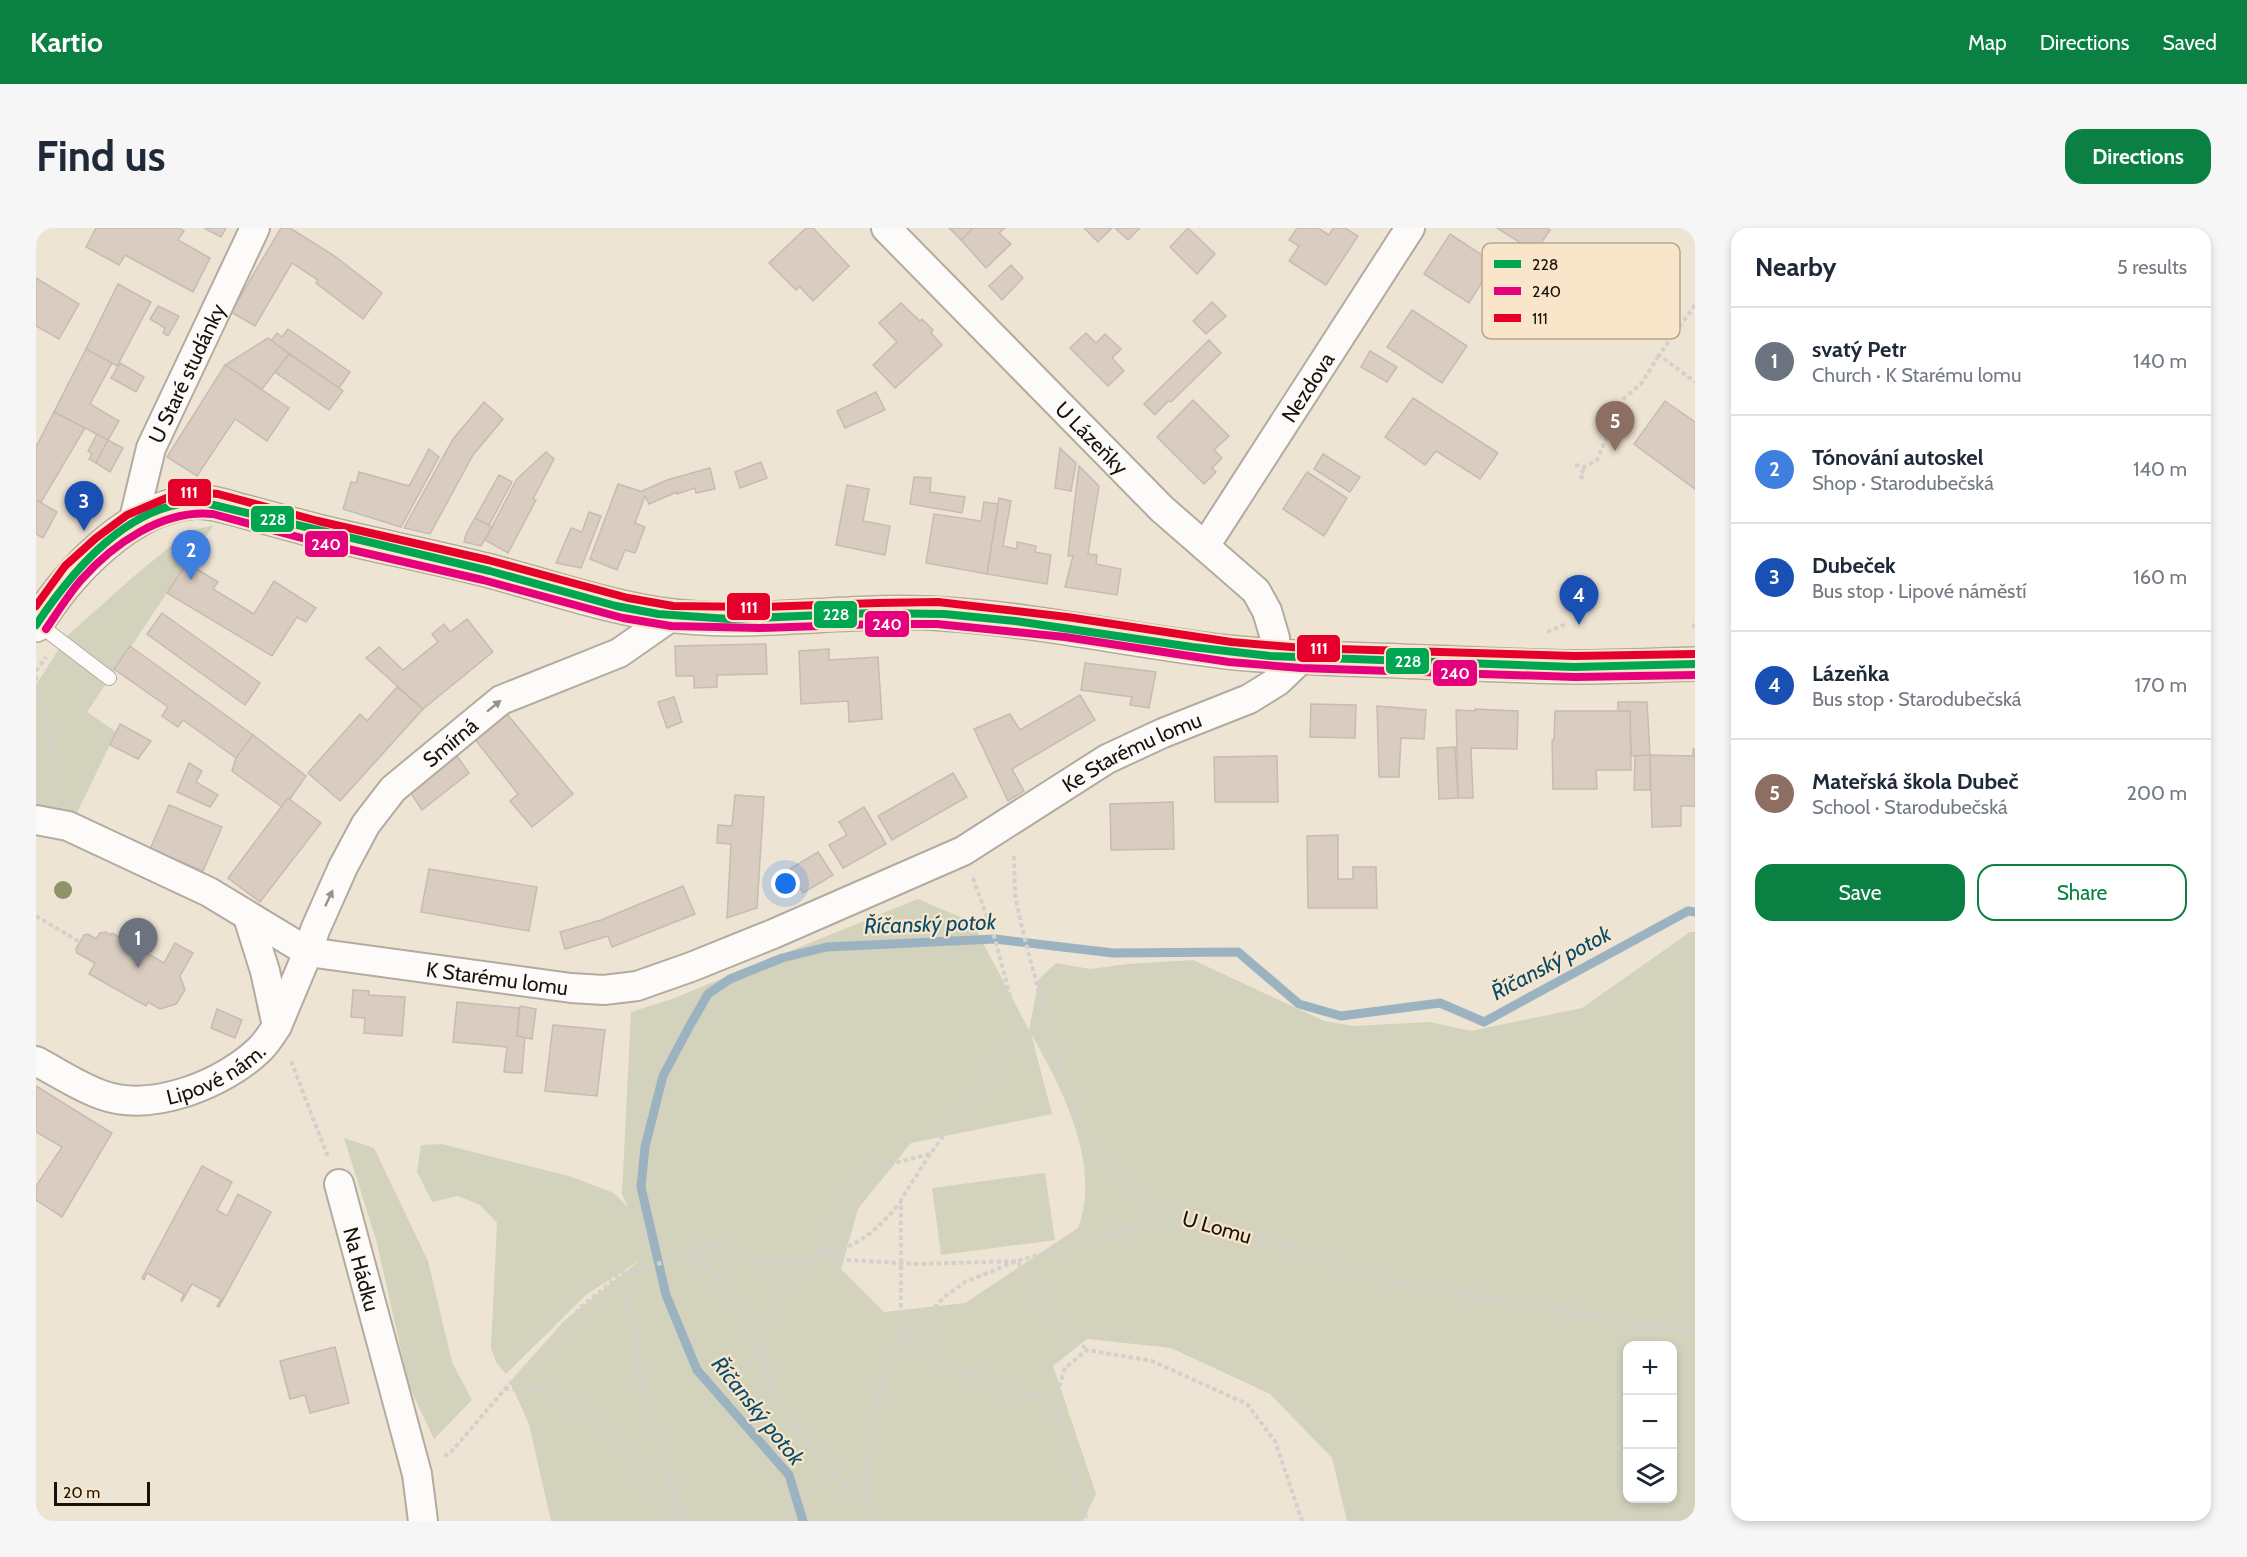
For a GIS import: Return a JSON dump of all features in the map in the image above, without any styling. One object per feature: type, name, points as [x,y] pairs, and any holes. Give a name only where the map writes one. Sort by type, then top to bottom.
[{"type":"street","name":"U Staré studánky","points":[[133,523],[152,447],[255,228]]},
{"type":"street","name":"U Lázeňky","points":[[886,228],[1162,509],[1256,591],[1267,611],[1275,638],[1288,657]]},
{"type":"street","name":"Nezdova","points":[[1205,546],[1410,228]]},
{"type":"street","points":[[42,627],[73,573],[103,546],[133,523],[180,504],[197,502],[215,504],[315,531],[486,570],[626,608],[672,616],[760,618],[938,613],[1054,625],[1168,644],[1288,657],[1575,667],[1695,664]]},
{"type":"street","name":"Smírná","points":[[277,1026],[315,930],[352,850],[366,824],[393,789],[501,699],[619,653],[672,616]]},
{"type":"street","name":"Ke Starému lomu","points":[[963,851],[1107,759],[1163,733],[1249,699],[1278,681],[1288,657]]},
{"type":"street","name":"K Starému lomu","points":[[36,820],[68,826],[209,892],[308,952],[571,988],[604,990],[637,986],[691,967],[773,934],[963,851]]},
{"type":"street","name":"Lipové nám.","points":[[36,1061],[103,1095],[137,1101],[173,1096],[207,1084],[239,1067],[262,1048],[277,1026],[265,971],[248,916]]},
{"type":"street","name":"Na Hádku","points":[[339,1184],[417,1474],[423,1521]]},
{"type":"lane","points":[[42,627],[109,678]]},
{"type":"path","points":[[1680,326],[1695,305]]},
{"type":"path","points":[[1575,465],[1585,467],[1597,460],[1623,399],[1641,384],[1671,339]]},
{"type":"path","points":[[1659,356],[1695,382]]},
{"type":"path","points":[[1583,479],[1580,475],[1585,467]]},
{"type":"path","points":[[36,672],[42,627]]},
{"type":"path","points":[[36,676],[68,826]]},
{"type":"path","name":"U Lomu","points":[[1005,825],[1014,842],[1015,894],[1029,960],[1062,1079],[1085,1132],[1124,1185],[1175,1216],[1292,1248],[1386,1281],[1651,1326],[1695,1330]]},
{"type":"path","points":[[763,1360],[767,1321],[790,1281],[807,1262],[818,1254],[843,1249],[862,1238],[890,1216],[930,1154],[1014,1038],[1017,1022],[995,939],[963,851]]},
{"type":"path","points":[[36,916],[80,942]]},
{"type":"path","points":[[277,1026],[339,1184]]},
{"type":"path","points":[[1006,1051],[1051,1040]]},
{"type":"path","points":[[818,1254],[848,1194],[865,1178],[888,1164],[930,1154]]},
{"type":"path","points":[[867,1504],[870,1418],[902,1335],[901,1200]]},
{"type":"path","points":[[902,1335],[917,1327],[943,1298],[965,1282],[1017,1261],[1175,1216]]},
{"type":"path","points":[[451,1452],[505,1389],[582,1306],[622,1273],[688,1255],[699,1247],[716,1245],[764,1262],[781,1264],[807,1262]]},
{"type":"path","points":[[818,1254],[827,1259],[902,1263],[1017,1261]]},
{"type":"path","points":[[688,1255],[718,1277],[728,1290],[763,1360],[774,1392],[808,1447],[836,1479],[867,1504],[877,1521]]},
{"type":"path","points":[[1017,1261],[1047,1308],[1088,1350],[1152,1361],[1247,1404],[1275,1441],[1302,1521]]},
{"type":"path","points":[[634,1271],[626,1306],[638,1340],[636,1368],[681,1521]]},
{"type":"path","points":[[902,1335],[918,1334],[941,1362],[1002,1389],[1054,1401]]},
{"type":"path","points":[[1088,1350],[1065,1368],[1054,1401],[1088,1521]]},
{"type":"path","points":[[505,1389],[546,1390],[569,1400],[588,1414],[665,1499],[681,1521]]},
{"type":"green space","points":[[214,525],[87,712],[116,732],[75,817],[36,806],[36,685],[67,636],[189,531]]},
{"type":"green space","points":[[918,899],[972,922],[1029,1030],[1039,979],[1056,963],[1090,969],[1193,960],[1324,1021],[1353,1026],[1430,1022],[1471,1031],[1582,1008],[1690,932],[1695,932],[1695,1521],[1347,1521],[1332,1458],[1270,1394],[1171,1348],[1087,1339],[1053,1366],[1096,1494],[1083,1521],[551,1521],[529,1424],[510,1382],[564,1321],[640,1260],[586,1295],[506,1374],[496,1362],[491,1348],[497,1223],[480,1205],[458,1196],[432,1202],[417,1172],[421,1145],[442,1144],[569,1176],[614,1193],[628,1207],[622,1194],[631,1012],[672,999]],"holes":[[[1031,1034],[1066,1102],[1082,1153],[1085,1179],[1084,1204],[1078,1228],[965,1303],[884,1312],[841,1269],[858,1209],[911,1143],[1052,1114]]]},
{"type":"green space","points":[[344,1138],[374,1148],[428,1261],[452,1362],[472,1400],[434,1439],[409,1386],[377,1243]]},
{"type":"green space","points":[[1045,1173],[1055,1240],[941,1255],[932,1188]]},
{"type":"building","points":[[96,228],[180,228],[184,231],[178,240],[210,258],[193,292],[125,255],[119,265],[86,247]]},
{"type":"building","points":[[204,228],[226,228],[221,237]]},
{"type":"building","points":[[281,228],[290,228],[336,257],[382,293],[363,319],[316,283],[318,280],[292,263],[255,326],[231,312]]},
{"type":"building","points":[[806,228],[813,228],[849,266],[813,301],[800,287],[796,290],[769,263]]},
{"type":"building","points":[[949,228],[973,228],[961,240]]},
{"type":"building","points":[[973,228],[1005,228],[999,233],[1011,244],[986,268],[961,240]]},
{"type":"building","points":[[1084,228],[1112,228],[1098,242]]},
{"type":"building","points":[[1115,228],[1140,228],[1128,240]]},
{"type":"building","points":[[1188,228],[1215,254],[1197,274],[1170,247]]},
{"type":"building","points":[[1297,228],[1318,228],[1329,235],[1333,228],[1345,228],[1358,236],[1326,285],[1289,261],[1299,246],[1289,240]]},
{"type":"building","points":[[1497,228],[1547,228],[1550,230],[1541,243],[1521,243]]},
{"type":"building","points":[[1450,234],[1482,255],[1482,282],[1469,303],[1424,274]]},
{"type":"building","points":[[1011,265],[1023,278],[1002,300],[989,286]]},
{"type":"building","points":[[36,278],[79,304],[59,339],[36,326]]},
{"type":"building","points":[[118,284],[151,302],[117,366],[86,349]]},
{"type":"building","points":[[1212,302],[1226,316],[1206,334],[1193,321]]},
{"type":"building","points":[[901,303],[933,330],[931,333],[942,345],[895,388],[873,365],[897,342],[879,323]]},
{"type":"building","points":[[158,306],[179,316],[168,336],[163,333],[165,328],[150,319]]},
{"type":"building","points":[[1412,310],[1467,346],[1442,383],[1387,347]]},
{"type":"building","points":[[288,329],[350,372],[339,388],[271,341],[277,333],[282,337]]},
{"type":"building","points":[[1086,333],[1096,343],[1105,334],[1121,349],[1112,358],[1124,371],[1108,386],[1070,348]]},
{"type":"building","points":[[268,338],[289,354],[262,389],[225,365]]},
{"type":"building","points":[[1209,340],[1221,353],[1155,415],[1144,404]]},
{"type":"building","points":[[86,349],[112,363],[90,404],[119,421],[108,440],[54,412]]},
{"type":"building","points":[[1370,351],[1397,367],[1387,382],[1361,367]]},
{"type":"building","points":[[289,354],[343,391],[329,410],[275,372]]},
{"type":"building","points":[[120,363],[144,377],[136,392],[111,378]]},
{"type":"building","points":[[225,365],[289,408],[267,441],[235,419],[197,476],[167,457]]},
{"type":"building","points":[[876,392],[885,410],[845,428],[837,411]]},
{"type":"building","points":[[1413,398],[1498,453],[1480,479],[1436,451],[1425,465],[1385,437]]},
{"type":"building","points":[[1193,400],[1229,436],[1214,450],[1222,458],[1212,468],[1216,472],[1204,484],[1157,437]]},
{"type":"building","points":[[1665,401],[1695,422],[1695,489],[1634,444]]},
{"type":"building","points":[[484,402],[503,419],[473,455],[430,534],[404,528],[453,439]]},
{"type":"building","points":[[54,412],[85,428],[41,502],[36,500],[36,447]]},
{"type":"building","points":[[97,434],[108,440],[96,463],[89,459],[92,454],[88,451]]},
{"type":"building","points":[[108,440],[123,448],[110,472],[96,463]]},
{"type":"building","points":[[1060,448],[1076,463],[1071,491],[1055,488]]},
{"type":"building","points":[[429,449],[439,457],[401,527],[343,509],[351,482],[356,483],[359,472],[409,486]]},
{"type":"building","points":[[546,452],[554,459],[533,499],[536,500],[508,553],[485,540],[517,479]]},
{"type":"building","points":[[1323,454],[1360,477],[1350,492],[1314,469]]},
{"type":"building","points":[[761,462],[767,478],[740,488],[735,472]]},
{"type":"building","points":[[1079,466],[1099,486],[1088,554],[1097,555],[1096,564],[1121,569],[1117,595],[1065,587],[1073,556],[1068,556]]},
{"type":"building","points":[[710,468],[715,489],[696,493],[695,488],[677,494],[677,492],[649,504],[645,496],[635,523],[645,527],[635,553],[625,550],[617,570],[590,559],[618,484],[643,492],[667,480]]},
{"type":"building","points":[[1307,472],[1347,498],[1324,536],[1283,509]]},
{"type":"building","points":[[499,475],[512,482],[489,525],[475,518]]},
{"type":"building","points":[[914,477],[931,478],[930,492],[965,497],[962,513],[910,504]]},
{"type":"building","points":[[847,485],[869,489],[863,521],[890,526],[885,555],[836,545]]},
{"type":"building","points":[[999,498],[1011,501],[1003,546],[1017,549],[1017,542],[1036,546],[1035,552],[1051,555],[1047,584],[987,574]]},
{"type":"building","points":[[36,500],[57,512],[43,538],[36,534]]},
{"type":"building","points":[[984,502],[998,504],[987,574],[926,563],[934,514],[981,521]]},
{"type":"building","points":[[589,512],[601,516],[581,568],[556,563],[571,528],[582,532]]},
{"type":"building","points":[[475,518],[492,527],[481,546],[464,542]]},
{"type":"building","points":[[187,563],[218,582],[213,589],[254,614],[274,581],[316,608],[306,622],[297,617],[272,656],[167,593]]},
{"type":"building","points":[[162,613],[260,683],[245,705],[147,634]]},
{"type":"building","points":[[467,619],[493,652],[423,709],[366,658],[379,647],[403,670],[438,642],[432,634],[444,624],[450,632]]},
{"type":"building","points":[[766,644],[767,674],[717,675],[717,687],[694,688],[694,676],[676,676],[675,646]]},
{"type":"building","points":[[130,646],[253,735],[236,758],[183,720],[178,727],[162,716],[168,707],[114,669]]},
{"type":"building","points":[[829,649],[829,660],[878,657],[882,719],[849,722],[848,701],[801,704],[799,651]]},
{"type":"building","points":[[1085,663],[1156,672],[1149,708],[1130,705],[1132,697],[1081,690]]},
{"type":"building","points":[[397,687],[423,709],[340,801],[308,773],[360,714],[367,721]]},
{"type":"building","points":[[1080,695],[1095,720],[1012,769],[1024,791],[1008,801],[974,729],[1010,714],[1020,730]]},
{"type":"building","points":[[674,697],[682,722],[667,728],[658,702]]},
{"type":"building","points":[[1618,702],[1647,702],[1650,755],[1631,756],[1630,711],[1618,711]]},
{"type":"building","points":[[1311,704],[1356,705],[1355,738],[1310,737]]},
{"type":"building","points":[[1377,706],[1426,710],[1424,739],[1401,738],[1399,777],[1379,777]]},
{"type":"building","points":[[1475,709],[1518,711],[1517,749],[1471,748],[1473,798],[1458,798],[1456,710],[1475,711]]},
{"type":"building","points":[[1555,711],[1630,711],[1631,770],[1596,770],[1597,789],[1553,789],[1552,740],[1554,740]]},
{"type":"building","points":[[507,714],[573,794],[532,827],[510,801],[518,794],[474,738]]},
{"type":"building","points":[[120,724],[151,741],[138,759],[110,745]]},
{"type":"building","points":[[253,735],[306,776],[282,807],[232,771],[236,758]]},
{"type":"building","points":[[1455,747],[1458,798],[1439,799],[1437,748]]},
{"type":"building","points":[[1693,749],[1695,749],[1695,806],[1681,806],[1681,826],[1652,827],[1650,755],[1693,756]]},
{"type":"building","points":[[1650,755],[1650,790],[1634,790],[1635,756]]},
{"type":"building","points":[[457,756],[469,773],[422,810],[410,792]]},
{"type":"building","points":[[1277,756],[1278,802],[1215,802],[1214,757]]},
{"type":"building","points":[[189,763],[202,771],[196,782],[218,795],[210,807],[177,792]]},
{"type":"building","points":[[953,773],[967,797],[892,840],[878,816]]},
{"type":"building","points":[[735,795],[764,797],[757,908],[727,918],[731,844],[717,843],[718,825],[732,826]]},
{"type":"building","points":[[288,798],[321,823],[260,902],[228,878]]},
{"type":"building","points":[[1173,802],[1174,849],[1111,850],[1110,804]]},
{"type":"building","points":[[169,805],[222,827],[203,871],[150,849]]},
{"type":"building","points":[[864,807],[886,844],[843,868],[829,845],[847,835],[839,822]]},
{"type":"building","points":[[1338,835],[1338,879],[1353,879],[1353,867],[1376,867],[1377,908],[1308,908],[1307,836]]},
{"type":"building","points":[[818,852],[833,875],[803,893],[790,869]]},
{"type":"building","points":[[429,869],[537,887],[529,931],[421,912]]},
{"type":"building","points":[[683,886],[695,914],[612,947],[608,936],[565,949],[560,932],[601,920]]},
{"type":"building","points":[[105,932],[111,935],[112,933],[164,963],[175,943],[193,953],[180,976],[185,990],[176,1004],[160,1009],[148,1002],[146,1006],[89,974],[95,963],[77,953],[76,949],[84,935],[88,934],[96,939],[100,933]]},
{"type":"building","points":[[353,990],[369,991],[369,995],[405,997],[402,1036],[364,1033],[365,1018],[351,1017]]},
{"type":"building","points":[[457,1002],[519,1008],[517,1036],[525,1037],[522,1073],[504,1072],[507,1047],[453,1042]]},
{"type":"building","points":[[520,1006],[536,1009],[532,1039],[517,1036]]},
{"type":"building","points":[[217,1009],[242,1020],[235,1038],[211,1028]]},
{"type":"building","points":[[553,1025],[605,1030],[597,1096],[545,1091]]},
{"type":"building","points":[[36,1086],[112,1133],[62,1217],[36,1200],[36,1186],[62,1147],[36,1132]]},
{"type":"building","points":[[202,1166],[232,1182],[217,1210],[227,1216],[238,1194],[271,1212],[219,1307],[217,1306],[221,1299],[192,1284],[182,1301],[184,1294],[147,1273],[144,1280],[142,1278]]},
{"type":"building","points":[[335,1347],[349,1403],[310,1413],[305,1395],[290,1399],[280,1361]]},
{"type":"waterway","name":"Říčanský potok","points":[[803,1521],[789,1475],[697,1370],[666,1295],[641,1187],[645,1147],[663,1076],[708,994],[730,979],[782,958],[827,947],[995,939],[1113,953],[1238,952],[1299,1004],[1341,1016],[1440,1003],[1484,1022],[1688,911],[1695,912]]},
{"type":"transit line","name":"111","points":[[36,606],[65,566],[96,538],[127,515],[176,494],[197,492],[218,494],[318,521],[488,560],[628,598],[673,606],[760,607],[938,602],[1067,617],[1231,642],[1303,648],[1575,656],[1695,654]]},
{"type":"transit line","name":"228","points":[[36,625],[85,562],[127,526],[150,513],[175,505],[201,502],[490,571],[616,606],[658,614],[729,619],[873,613],[944,614],[1015,621],[1270,656],[1574,667],[1695,664]]},
{"type":"transit line","name":"240","points":[[46,629],[81,580],[124,542],[158,523],[176,517],[213,514],[313,541],[483,580],[623,618],[671,626],[760,628],[937,624],[1065,637],[1229,662],[1301,668],[1575,677],[1695,675]]},
{"type":"place","name":"Mateřská škola Dubeč","points":[[1615,451]]},
{"type":"place","name":"Dubeček","points":[[84,531]]},
{"type":"place","name":"Tónování autoskel","points":[[191,580]]},
{"type":"place","name":"Lázeňka","points":[[1579,625]]},
{"type":"place","name":"svatý Petr","points":[[138,968]]}]
